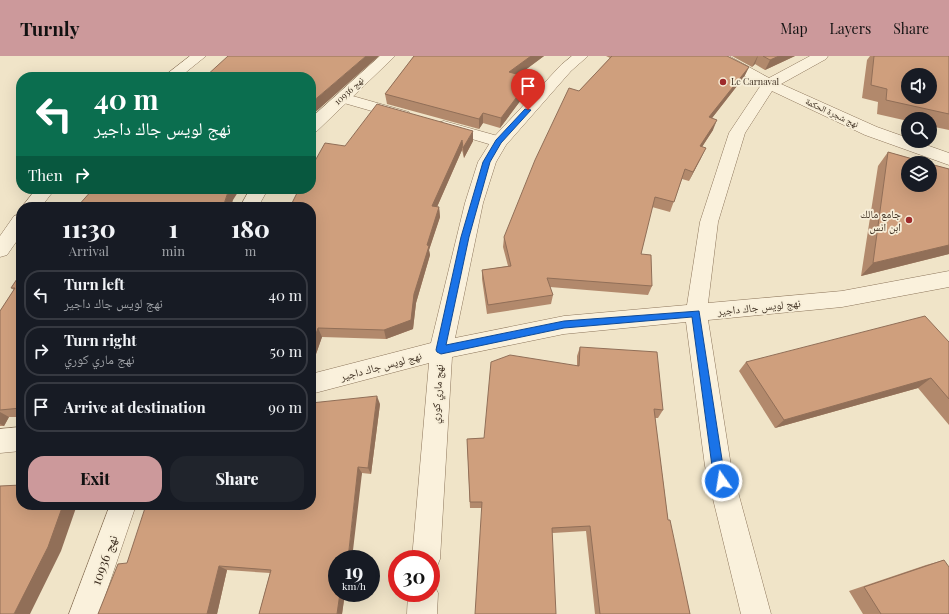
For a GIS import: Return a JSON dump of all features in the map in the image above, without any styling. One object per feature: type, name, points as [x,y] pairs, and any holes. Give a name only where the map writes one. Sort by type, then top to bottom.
[{"type":"street","points":[[177,72],[199,56]]},
{"type":"street","name":"نهج 10936","points":[[316,122],[388,56]]},
{"type":"street","name":"نهج ماري كوري","points":[[427,550],[441,350],[474,203],[487,162],[499,142],[566,68],[581,56]]},
{"type":"street","name":"نهج شجرة الحكمة","points":[[719,56],[769,84],[872,131],[949,159]]},
{"type":"street","points":[[756,614],[718,466],[696,314],[709,222],[737,133],[769,84],[821,56]]},
{"type":"street","points":[[342,98],[499,142]]},
{"type":"street","points":[[35,202],[42,194]]},
{"type":"street","points":[[0,250],[16,228]]},
{"type":"street","name":"نهج لويس جاك داجير","points":[[316,383],[441,350],[564,325],[696,314],[842,299],[949,279]]},
{"type":"street","points":[[0,441],[16,439]]},
{"type":"street","name":"نهج 10936","points":[[84,614],[121,510]]},
{"type":"street","points":[[422,614],[423,602]]},
{"type":"building","points":[[228,56],[366,56],[316,99],[316,72],[210,72]]},
{"type":"building","points":[[414,56],[531,56],[509,72],[531,78],[501,118],[483,113],[479,119],[385,94]]},
{"type":"building","points":[[612,56],[727,56],[749,67],[709,117],[717,120],[700,146],[706,148],[693,172],[685,169],[674,202],[655,197],[641,254],[651,255],[652,286],[547,278],[553,295],[488,305],[482,270],[511,266],[504,237],[535,160],[569,88],[579,91]]},
{"type":"building","points":[[763,56],[779,56],[770,60]]},
{"type":"building","points":[[874,56],[949,56],[949,114],[904,104],[937,104],[937,68],[901,68],[901,103],[886,100],[887,89],[871,85]]},
{"type":"building","points":[[377,104],[473,131],[463,148],[462,140],[432,206],[439,207],[414,294],[411,320],[384,330],[318,328],[316,334],[316,202],[292,202],[296,194],[316,194],[316,159],[325,143],[345,146]]},
{"type":"building","name":"جامع مالك ابن انس","points":[[888,152],[902,156],[901,192],[937,192],[937,166],[949,169],[949,245],[873,263]]},
{"type":"building","points":[[89,194],[227,194],[225,202],[81,202]]},
{"type":"building","points":[[16,280],[16,408],[0,410],[0,311],[15,288],[11,288]]},
{"type":"building","points":[[925,316],[949,342],[949,399],[931,378],[784,420],[746,362]]},
{"type":"building","points":[[580,347],[657,352],[663,410],[654,409],[668,520],[670,520],[690,614],[600,614],[590,526],[552,528],[556,614],[475,614],[482,502],[470,502],[467,439],[484,438],[491,362],[510,355],[579,366]]},
{"type":"building","points":[[377,396],[368,468],[358,467],[349,550],[328,550],[328,602],[339,602],[337,614],[259,614],[271,570],[219,566],[207,614],[98,614],[118,564],[127,563],[144,510],[316,510],[316,402]]},
{"type":"building","points":[[16,485],[16,510],[61,510],[48,547],[14,614],[0,614],[0,486]]},
{"type":"building","points":[[944,560],[949,567],[949,614],[881,614],[864,587]]},
{"type":"place","name":"Le Carnaval","points":[[723,82]]},
{"type":"place","name":"جامع مالك ابن انس","points":[[909,220]]},
{"type":"route","points":[[528,110],[499,142],[487,162],[465,237],[441,350],[564,325],[696,314],[718,466],[722,481]]}]
